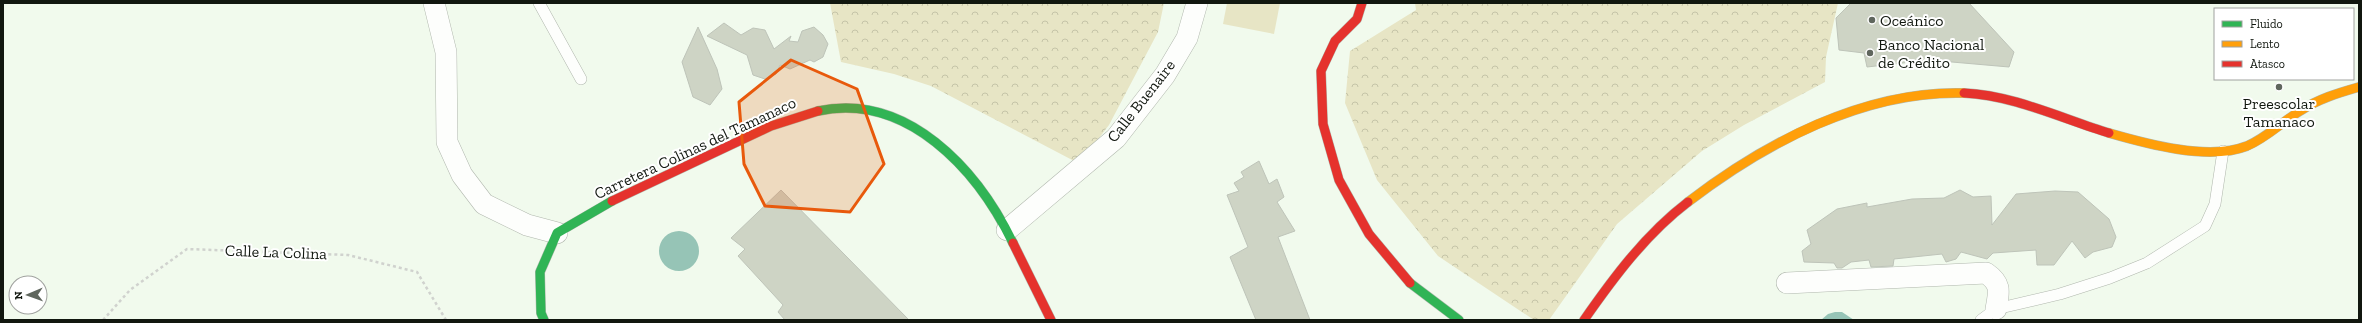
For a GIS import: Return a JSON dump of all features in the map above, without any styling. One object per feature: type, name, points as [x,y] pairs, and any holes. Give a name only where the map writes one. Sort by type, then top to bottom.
[{"type":"street","points":[[434,3],[446,52],[448,142],[462,175],[484,204],[527,225],[557,233],[540,272],[541,313],[544,320]]},
{"type":"street","name":"Calle Buenaire","points":[[1007,230],[1116,138],[1165,75],[1187,38],[1197,3]]},
{"type":"street","points":[[1362,3],[1357,19],[1334,41],[1321,71],[1323,124],[1339,180],[1369,234],[1412,285],[1459,320]]},
{"type":"street","points":[[1584,320],[1630,258],[1676,210],[1724,174],[1789,139],[1833,120],[1890,100],[1936,93],[1981,94],[2009,100],[2135,140],[2190,149],[2223,151],[2250,146],[2312,104],[2359,87]]},
{"type":"street","name":"Carretera Colinas del Tamanaco","points":[[557,233],[608,203],[772,126],[805,114],[837,107],[874,111],[918,128],[945,148],[979,188],[1007,230],[1052,320]]},
{"type":"street","points":[[1787,283],[1986,273],[1995,279],[1999,289],[1989,315]]},
{"type":"lane","points":[[539,3],[580,79]]},
{"type":"lane","points":[[1989,315],[2110,278],[2147,263],[2205,226],[2215,204],[2223,151]]},
{"type":"path","name":"Calle La Colina","points":[[103,320],[130,290],[187,249],[348,256],[417,272],[446,320]]},
{"type":"highlighted area","points":[[791,60],[857,89],[884,164],[850,212],[765,206],[744,164],[739,102]]},
{"type":"green space","points":[[830,3],[1164,3],[1158,32],[1109,125],[1089,151],[1076,162],[931,86],[894,74],[841,62]]},
{"type":"green space","points":[[1227,3],[1280,3],[1274,34],[1223,24]]},
{"type":"green space","points":[[1415,3],[1838,3],[1826,57],[1825,82],[1744,125],[1702,151],[1617,224],[1549,320],[1534,320],[1438,256],[1377,180],[1345,103],[1350,51],[1416,10]]},
{"type":"water","points":[[683,231],[690,234],[696,240],[699,251],[698,259],[690,268],[683,271],[675,271],[668,268],[660,259],[659,247],[662,240],[671,232]]},
{"type":"water","points":[[1842,312],[1854,320],[1821,320],[1828,314]]},
{"type":"building","points":[[1851,3],[1969,3],[2014,52],[2009,67],[1929,60],[1867,67],[1864,53],[1839,50],[1836,18]]},
{"type":"building","points":[[724,23],[741,35],[753,28],[765,30],[774,49],[791,36],[789,41],[798,42],[802,31],[814,27],[823,35],[828,44],[823,57],[814,62],[810,60],[790,69],[780,65],[776,74],[765,79],[753,75],[747,55],[707,36]]},
{"type":"building","points":[[698,27],[717,69],[722,89],[710,105],[693,97],[682,62]]},
{"type":"building","points":[[1259,161],[1269,184],[1277,179],[1284,197],[1277,202],[1295,231],[1278,237],[1310,320],[1256,320],[1230,257],[1248,247],[1227,195],[1239,191],[1234,183],[1244,177],[1241,172]]},
{"type":"building","points":[[781,190],[909,320],[785,320],[778,312],[783,305],[738,256],[745,249],[731,238]]},
{"type":"building","points":[[1960,190],[1973,197],[1991,196],[1992,225],[2016,194],[2055,191],[2078,192],[2109,219],[2116,237],[2112,247],[2093,252],[2085,258],[2072,241],[2054,265],[2037,265],[2036,250],[1993,253],[1987,259],[1961,252],[1956,259],[1946,262],[1942,254],[1894,259],[1893,266],[1871,267],[1869,260],[1851,262],[1842,268],[1837,268],[1834,263],[1804,262],[1802,251],[1811,244],[1807,230],[1837,209],[1867,203],[1867,207],[1912,199],[1944,198]]},
{"type":"traffic: fast","points":[[818,111],[850,108],[881,113],[909,125],[935,142],[959,164],[980,188],[998,215],[1013,243]]},
{"type":"traffic: fast","points":[[544,320],[541,313],[540,272],[557,233],[612,201]]},
{"type":"traffic: fast","points":[[1410,283],[1459,320]]},
{"type":"traffic: slow","points":[[2109,133],[2141,142],[2178,149],[2215,152],[2232,150],[2254,143],[2293,115],[2314,103],[2359,87]]},
{"type":"traffic: slow","points":[[1688,202],[1718,180],[1750,160],[1817,124],[1890,100],[1927,94],[1964,93]]},
{"type":"traffic: jam","points":[[1362,3],[1357,19],[1335,41],[1321,71],[1323,124],[1339,180],[1369,234],[1410,283]]},
{"type":"traffic: jam","points":[[1964,93],[2001,98],[2038,108],[2109,133]]},
{"type":"traffic: jam","points":[[612,201],[771,126],[818,111]]},
{"type":"traffic: jam","points":[[1584,320],[1619,272],[1645,242],[1673,214],[1688,202]]},
{"type":"traffic: jam","points":[[1013,243],[1051,320]]},
{"type":"place","name":"Oceánico","points":[[1872,20]]},
{"type":"place","name":"Banco Nacional de Crédito","points":[[1870,53]]},
{"type":"place","name":"Preescolar Tamanaco","points":[[2279,87]]}]
